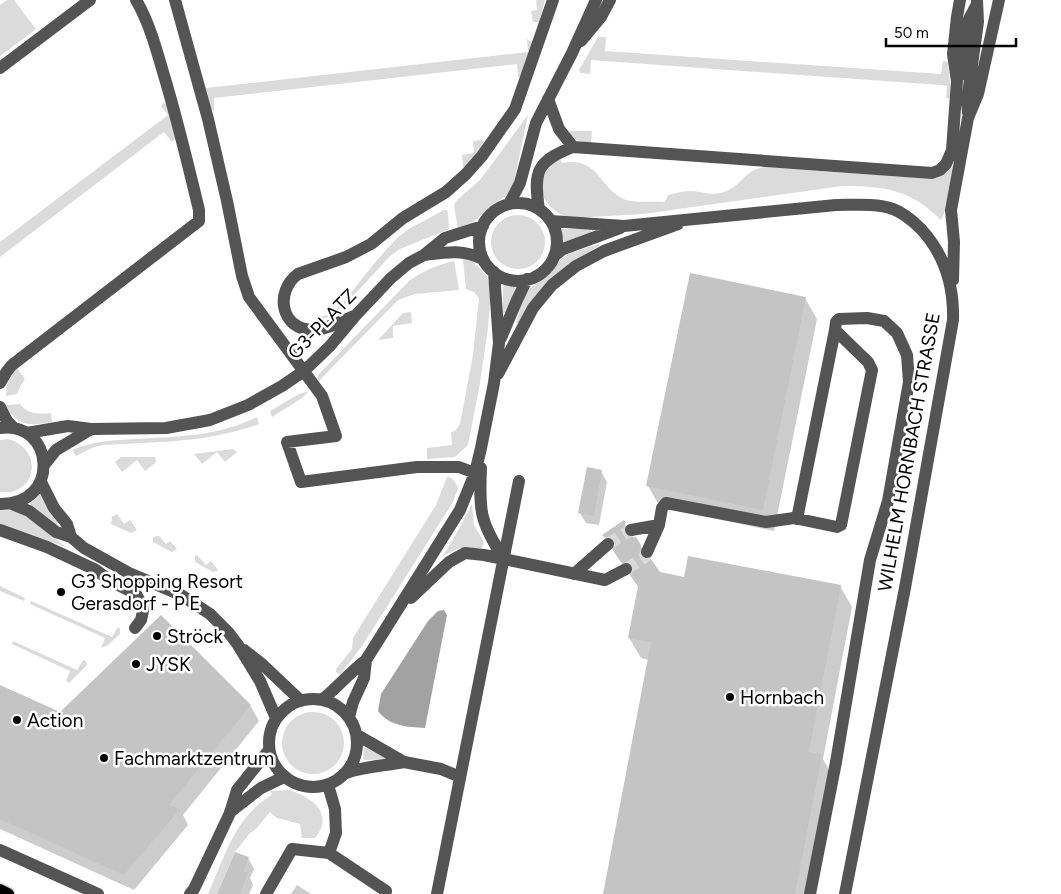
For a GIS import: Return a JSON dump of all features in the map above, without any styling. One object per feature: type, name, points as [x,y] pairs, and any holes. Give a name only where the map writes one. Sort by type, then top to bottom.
[{"type":"main road","points":[[0,890],[8,894]]},
{"type":"street","points":[[0,68],[90,0]]},
{"type":"street","points":[[176,0],[208,119],[242,276],[249,297],[322,396],[336,436],[287,442],[301,482],[417,467],[460,467],[475,473]]},
{"type":"street","points":[[356,315],[318,330],[303,328],[293,323],[288,317],[283,302],[284,293],[292,279],[298,274],[346,257],[370,244],[403,218],[446,192],[466,174],[482,156],[515,109],[553,0]]},
{"type":"street","points":[[510,204],[520,183],[536,122],[572,53],[596,0]]},
{"type":"street","points":[[572,53],[601,17],[610,0]]},
{"type":"street","points":[[539,209],[536,187],[537,176],[544,163],[555,154],[573,147],[932,173],[940,170],[946,164],[952,150],[957,81],[953,54],[960,0]]},
{"type":"street","points":[[952,288],[954,242],[951,210],[968,118],[978,94],[999,0]]},
{"type":"street","points":[[0,383],[6,371],[12,365],[199,221],[199,210],[181,136],[156,50],[139,2]]},
{"type":"street","points":[[957,81],[969,19],[977,2]]},
{"type":"street","points":[[968,118],[967,101],[978,22],[977,2]]},
{"type":"street","points":[[548,99],[559,130],[573,147]]},
{"type":"street","points":[[519,203],[528,204],[539,209],[552,222],[557,238],[554,256],[544,271],[527,280],[504,278],[494,272],[483,259],[480,248],[483,226],[491,214],[510,204],[519,203]]},
{"type":"street","name":"WILHELM HORNBACH STRASSE","points":[[552,222],[624,226],[836,204],[868,205],[893,209],[910,219],[926,235],[947,270],[952,288],[953,320],[906,588],[845,894]]},
{"type":"street","name":"WILHELM HORNBACH STRASSE","points":[[494,382],[532,308],[552,285],[576,266],[604,251],[690,219]]},
{"type":"street","name":"G3-PLATZ","points":[[27,433],[68,426],[91,429],[166,428],[210,420],[259,399],[304,371],[330,346],[356,315],[409,263],[445,238],[483,226]]},
{"type":"street","name":"WILHELM HORNBACH STRASSE","points":[[554,256],[563,249],[624,226]]},
{"type":"street","name":"G3-PLATZ","points":[[424,254],[458,251],[483,259]]},
{"type":"street","name":"WILHELM HORNBACH STRASSE","points":[[323,700],[366,660],[460,510],[475,473],[482,448],[499,343],[494,272]]},
{"type":"street","name":"WILHELM HORNBACH STRASSE","points":[[499,343],[516,300],[527,280]]},
{"type":"street","points":[[797,519],[836,322],[840,319],[867,318],[884,321],[897,333],[907,355],[909,382],[888,501],[870,560],[836,762],[810,894]]},
{"type":"street","points":[[647,552],[659,524],[662,508],[665,504],[669,503],[766,522],[797,519],[837,527],[841,525],[872,370],[868,362],[835,330]]},
{"type":"street","points":[[0,408],[14,428]]},
{"type":"street","points":[[0,428],[14,428],[27,433],[36,441],[42,451],[44,465],[41,482],[30,495],[22,501],[6,504]]},
{"type":"street","points":[[44,465],[56,450],[91,429]]},
{"type":"street","points":[[482,448],[480,499],[482,518],[491,539],[504,559]]},
{"type":"street","points":[[437,894],[519,481]]},
{"type":"street","points":[[41,482],[54,508],[67,524],[71,538]]},
{"type":"street","points":[[6,504],[28,510],[56,532],[71,538],[84,548],[129,573],[182,595],[210,614],[229,633],[238,646],[260,681],[276,718]]},
{"type":"street","points":[[631,530],[659,524]]},
{"type":"street","points":[[0,530],[40,545],[96,570],[112,582],[136,594],[140,599],[143,611],[141,620],[135,628]]},
{"type":"street","points":[[574,574],[608,544]]},
{"type":"street","points":[[398,610],[449,562],[465,553],[605,580],[626,569]]},
{"type":"street","points":[[96,570],[129,573]]},
{"type":"street","points":[[238,646],[262,664],[300,700]]},
{"type":"street","name":"WILHELM HORNBACH STRASSE","points":[[349,717],[353,702],[364,678],[366,660]]},
{"type":"street","points":[[346,773],[357,751],[357,735],[349,717],[336,705],[312,698],[300,700],[286,708],[276,718],[270,732],[269,750],[274,765],[284,777],[303,786],[328,785],[346,773],[361,768],[404,762]]},
{"type":"street","points":[[357,735],[404,762],[441,770],[460,777]]},
{"type":"street","points":[[190,894],[194,890],[230,813],[237,790],[269,750]]},
{"type":"street","points":[[230,813],[261,788],[284,777]]},
{"type":"street","points":[[328,785],[335,809],[336,833],[329,853]]},
{"type":"street","points":[[266,894],[292,849],[329,853],[386,891],[385,894]]},
{"type":"street","points":[[0,850],[98,894]]},
{"type":"shaded area","points":[[7,0],[14,0],[36,29],[0,56],[0,5]]},
{"type":"shaded area","points":[[536,0],[545,0],[539,22],[533,22],[531,11],[537,10]]},
{"type":"shaded area","points":[[598,37],[606,37],[605,51],[941,74],[943,61],[948,62],[951,96],[946,98],[947,86],[941,85],[591,60],[590,74],[580,73],[579,70]]},
{"type":"shaded area","points":[[527,39],[532,43],[522,77],[518,77],[517,64],[214,98],[214,111],[211,109],[206,88],[528,52]]},
{"type":"shaded area","points":[[163,103],[167,104],[176,137],[172,142],[164,132],[0,257],[0,242],[168,115],[161,106]]},
{"type":"shaded area","points":[[528,115],[514,182],[506,196],[493,204],[470,225],[458,229],[454,206],[456,201],[480,180]]},
{"type":"shaded area","points":[[571,131],[592,131],[591,143],[582,142],[571,136],[569,133]]},
{"type":"shaded area","points":[[482,140],[485,144],[467,166],[463,167],[462,155],[474,153],[473,141]]},
{"type":"shaded area","points":[[560,159],[562,163],[575,162],[584,164],[592,169],[617,195],[626,200],[640,202],[665,202],[668,195],[686,191],[720,193],[735,186],[752,171],[764,167],[934,179],[947,172],[953,166],[945,211],[941,220],[918,202],[896,191],[871,187],[842,186],[643,214],[573,218],[553,209],[542,193],[544,175],[550,166]]},
{"type":"shaded area","points":[[447,210],[448,213],[449,229],[400,249],[390,256],[344,306],[328,317],[317,321],[319,317],[328,315],[341,305],[397,238],[409,229]]},
{"type":"shaded area","points":[[518,215],[528,217],[537,223],[543,232],[545,242],[543,252],[537,261],[528,267],[518,269],[508,267],[499,261],[493,252],[491,242],[493,232],[499,223],[508,217]]},
{"type":"shaded area","points":[[561,229],[591,229],[592,234],[563,242]]},
{"type":"shaded area","points":[[599,244],[599,246],[563,270],[516,323],[523,298],[528,290],[547,276],[561,259],[570,253]]},
{"type":"shaded area","points":[[463,259],[471,261],[481,269],[487,277],[491,290],[480,383],[468,445],[455,457],[427,459],[427,448],[452,445],[451,432],[455,431],[460,424],[473,355],[479,298],[474,292],[466,289]]},
{"type":"shaded area","points":[[454,261],[459,290],[415,294],[398,300],[318,382],[318,375],[409,281],[430,269]]},
{"type":"shaded area","points":[[503,284],[516,286],[507,313],[503,313]]},
{"type":"shaded area","points":[[411,312],[412,323],[393,326],[393,338],[378,340],[403,313]]},
{"type":"shaded area","points":[[17,368],[25,379],[17,394],[6,396],[7,384]]},
{"type":"shaded area","points":[[309,391],[302,398],[272,417],[270,411],[299,394]]},
{"type":"shaded area","points":[[20,404],[30,412],[51,413],[52,422],[31,424],[20,421],[15,418],[6,405]]},
{"type":"shaded area","points":[[257,417],[259,424],[220,435],[162,442],[103,445],[94,447],[76,456],[72,450],[104,442],[212,432],[242,424]]},
{"type":"shaded area","points":[[8,439],[20,445],[28,453],[31,462],[31,472],[28,480],[21,487],[12,492],[0,492],[0,440]]},
{"type":"shaded area","points":[[233,449],[237,452],[225,462],[217,452],[202,464],[194,454]]},
{"type":"shaded area","points":[[121,457],[155,457],[156,460],[145,471],[137,460],[122,472],[115,462]]},
{"type":"shaded area","points":[[447,477],[453,479],[458,488],[453,502],[362,646],[340,675],[336,672],[336,669],[352,649],[353,638],[436,505]]},
{"type":"shaded area","points":[[39,494],[58,522],[56,526],[30,504]]},
{"type":"shaded area","points":[[472,504],[474,525],[484,542],[482,548],[459,548],[443,556],[456,534]]},
{"type":"shaded area","points":[[0,510],[16,511],[25,515],[66,547],[0,524]]},
{"type":"shaded area","points":[[117,514],[124,524],[130,520],[137,530],[131,533],[111,524],[112,517]]},
{"type":"shaded area","points":[[159,536],[166,544],[170,541],[177,549],[172,552],[153,542],[153,538]]},
{"type":"shaded area","points":[[197,555],[206,565],[211,561],[218,570],[213,572],[195,562],[195,556]]},
{"type":"shaded area","points":[[0,586],[25,598],[24,601],[0,591]]},
{"type":"shaded area","points":[[31,601],[112,637],[118,627],[120,634],[108,645],[101,648],[105,638],[30,604]]},
{"type":"shaded area","points":[[444,610],[447,615],[425,728],[393,723],[378,711],[381,694],[428,621],[438,611]]},
{"type":"shaded area","points":[[13,641],[77,670],[83,660],[86,661],[87,665],[69,683],[66,681],[70,671],[12,644]]},
{"type":"shaded area","points":[[307,712],[319,712],[335,721],[342,731],[344,743],[342,755],[335,765],[319,774],[307,774],[296,769],[287,760],[282,749],[282,737],[287,726],[296,717]]},
{"type":"shaded area","points":[[364,748],[389,759],[365,760],[363,759]]},
{"type":"shaded area","points":[[289,790],[313,802],[322,814],[321,829],[315,838],[302,838],[300,824],[277,818],[270,812],[235,852],[217,894],[208,894],[232,838],[249,814],[272,795],[271,791]]},
{"type":"building","points":[[690,273],[806,297],[763,510],[646,486]]},
{"type":"building","points":[[587,467],[602,470],[594,516],[578,513]]},
{"type":"building","name":"Hornbach","points":[[624,520],[626,523],[623,528],[625,535],[629,538],[636,537],[641,545],[640,556],[644,560],[651,559],[660,572],[684,577],[688,556],[841,585],[809,752],[822,755],[795,894],[603,894],[651,642],[628,638],[638,586],[631,576],[634,570],[633,566],[627,561],[621,562],[613,550],[616,546],[614,539],[610,536],[604,537],[602,535]]},
{"type":"building","name":"Fachmarktzentrum","points":[[161,615],[251,705],[169,805],[180,809],[124,875],[0,819],[0,685],[60,712]]},
{"type":"building","points":[[235,852],[249,857],[243,871],[248,873],[240,894],[217,894]]},
{"type":"tunnel","points":[[608,544],[631,530]]},
{"type":"tunnel","points":[[626,569],[645,557],[647,552]]},
{"type":"place","name":"G3 Shopping Resort Gerasdorf - P E","points":[[61,592]]},
{"type":"place","name":"Ströck","points":[[157,636]]},
{"type":"place","name":"JYSK","points":[[136,664]]},
{"type":"place","name":"Hornbach","points":[[730,697]]},
{"type":"place","name":"Action","points":[[17,720]]},
{"type":"place","name":"Fachmarktzentrum","points":[[104,758]]}]
